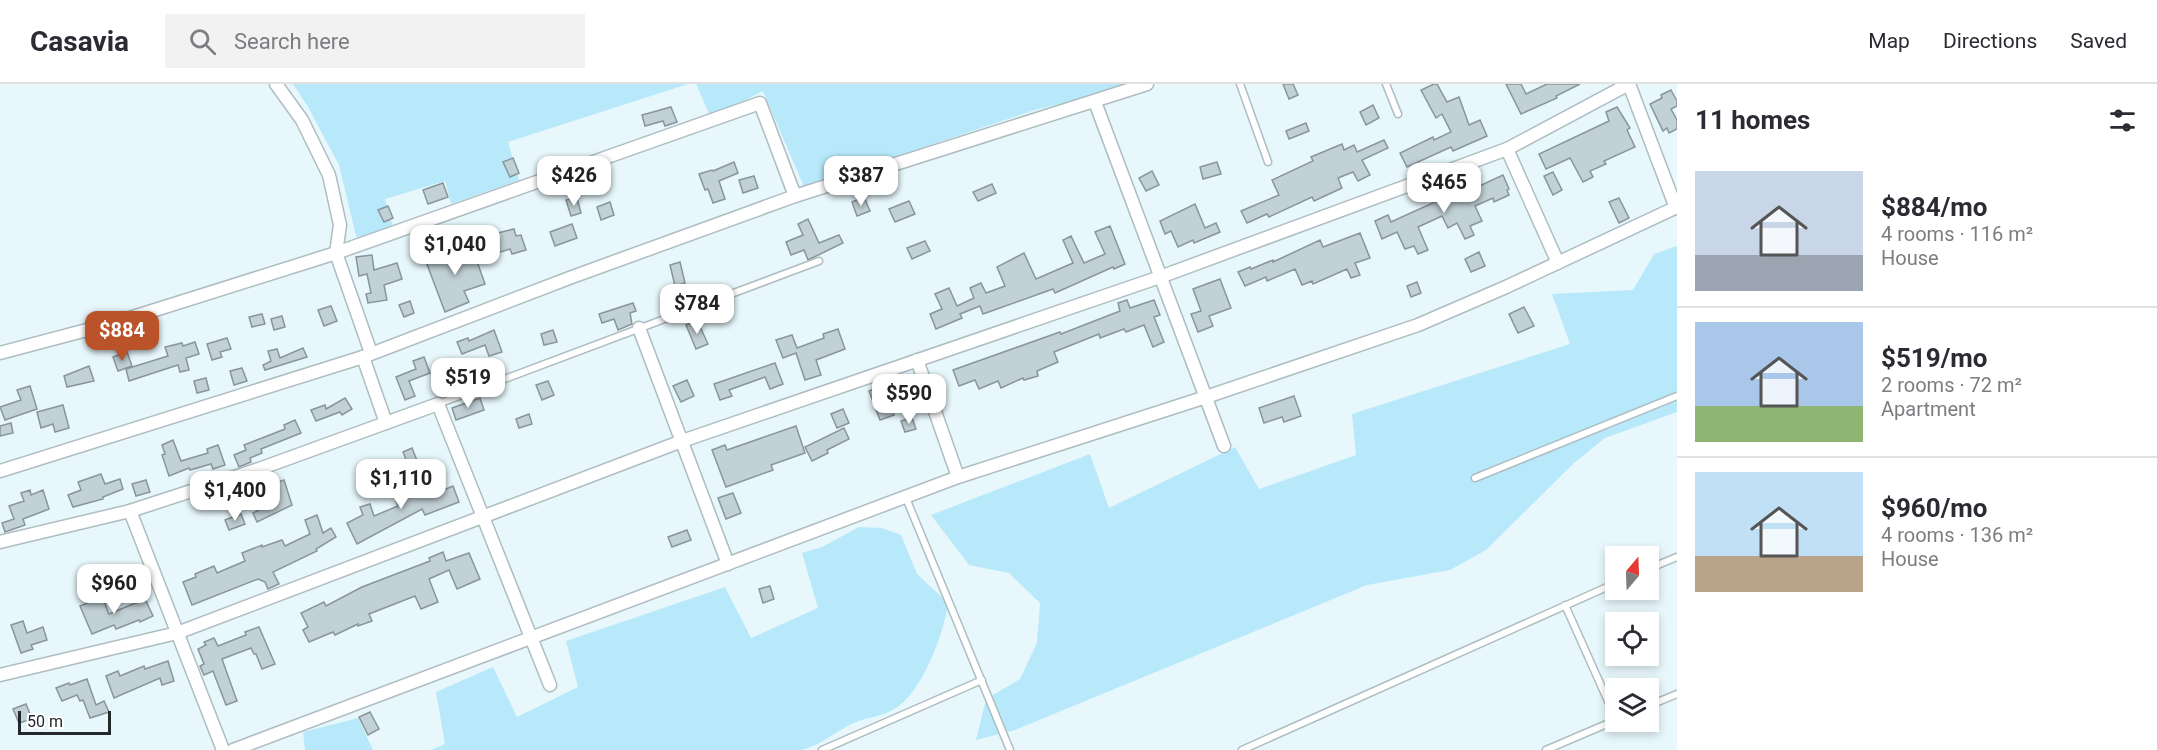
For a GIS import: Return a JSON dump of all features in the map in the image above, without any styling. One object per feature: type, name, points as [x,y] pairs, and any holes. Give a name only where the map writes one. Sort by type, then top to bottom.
[{"type":"street","points":[[276,84],[302,120],[329,175],[339,225],[336,253],[386,423]]},
{"type":"street","points":[[0,471],[367,355],[795,196],[1147,84]]},
{"type":"street","points":[[0,675],[177,633],[682,441],[1160,277],[1507,149],[1629,84],[1677,207],[1418,325],[1206,397],[958,477],[233,750]]},
{"type":"street","points":[[1095,102],[1224,446]]},
{"type":"street","points":[[0,353],[117,322],[336,253],[759,103],[795,196]]},
{"type":"street","points":[[1507,149],[1558,262]]},
{"type":"street","points":[[639,328],[728,564]]},
{"type":"street","points":[[917,360],[958,477]]},
{"type":"street","points":[[0,542],[130,511],[259,469],[438,404],[550,685]]},
{"type":"street","points":[[130,511],[223,750]]},
{"type":"lane","points":[[1240,84],[1268,162]]},
{"type":"lane","points":[[1386,84],[1398,114]]},
{"type":"lane","points":[[438,404],[819,261]]},
{"type":"lane","points":[[1475,478],[1677,396]]},
{"type":"lane","points":[[906,498],[1010,750]]},
{"type":"lane","points":[[1659,564],[1677,557]]},
{"type":"lane","points":[[1242,750],[1605,588]]},
{"type":"lane","points":[[1565,605],[1605,695]]},
{"type":"lane","points":[[822,750],[982,680]]},
{"type":"lane","points":[[1659,701],[1677,694]]},
{"type":"lane","points":[[1546,750],[1605,725]]},
{"type":"shaded area","points":[[293,84],[688,84],[508,142],[519,180],[451,204],[445,181],[385,199],[393,227],[358,244],[339,165]]},
{"type":"shaded area","points":[[696,84],[1127,84],[1035,110],[804,187],[763,91],[711,118]]},
{"type":"shaded area","points":[[1677,246],[1677,412],[1605,438],[1574,463],[1486,550],[1450,570],[1367,585],[1015,730],[976,740],[986,699],[1020,679],[1037,643],[1040,603],[1009,573],[969,565],[931,515],[1090,454],[1109,508],[1235,447],[1259,489],[1356,455],[1352,414],[1570,344],[1552,294],[1633,290],[1654,254]]},
{"type":"shaded area","points":[[859,527],[882,528],[901,535],[917,574],[948,603],[942,631],[921,679],[902,704],[891,711],[851,724],[821,742],[802,750],[431,750],[445,744],[436,692],[493,667],[517,717],[578,687],[566,641],[725,587],[751,638],[818,608],[802,553],[822,547]]},
{"type":"shaded area","points":[[358,718],[373,750],[305,750],[303,732]]},
{"type":"building","points":[[1283,84],[1293,84],[1298,95],[1289,99]]},
{"type":"building","points":[[1437,84],[1447,102],[1459,97],[1469,125],[1480,120],[1487,136],[1453,151],[1451,147],[1407,167],[1400,153],[1433,137],[1434,140],[1451,132],[1442,114],[1436,118],[1421,90]]},
{"type":"building","points":[[1506,84],[1521,84],[1526,94],[1547,84],[1580,84],[1556,96],[1557,98],[1521,114]]},
{"type":"building","points":[[1671,90],[1677,101],[1677,106],[1671,109],[1677,120],[1677,129],[1669,133],[1667,128],[1663,131],[1650,104]]},
{"type":"building","points":[[1373,105],[1379,118],[1366,125],[1360,112]]},
{"type":"building","points":[[671,107],[677,122],[665,126],[663,121],[645,126],[642,115]]},
{"type":"building","points":[[1617,107],[1630,128],[1627,130],[1635,147],[1604,161],[1606,164],[1590,171],[1593,177],[1583,182],[1570,158],[1546,169],[1539,154],[1609,121],[1606,112]]},
{"type":"building","points":[[1306,123],[1309,131],[1289,139],[1286,131]]},
{"type":"building","points":[[1384,140],[1388,148],[1362,160],[1370,175],[1358,181],[1353,172],[1338,178],[1342,188],[1314,201],[1312,197],[1269,217],[1267,214],[1247,223],[1241,211],[1279,195],[1272,180],[1313,161],[1311,157],[1342,144],[1344,150],[1354,145],[1357,152]]},
{"type":"building","points":[[513,158],[519,173],[510,177],[503,162]]},
{"type":"building","points":[[734,162],[738,173],[719,181],[725,199],[713,203],[699,174]]},
{"type":"building","points":[[1217,162],[1221,174],[1203,179],[1200,167]]},
{"type":"building","points":[[1152,171],[1159,185],[1146,191],[1139,178]]},
{"type":"building","points":[[1553,172],[1562,190],[1553,195],[1544,176]]},
{"type":"building","points":[[1503,175],[1509,195],[1494,202],[1493,198],[1475,206],[1482,221],[1470,226],[1474,235],[1465,239],[1457,223],[1448,228],[1442,216],[1418,227],[1428,250],[1418,254],[1414,246],[1405,249],[1397,232],[1382,239],[1375,221],[1388,215],[1391,222],[1446,197],[1444,193],[1454,188],[1458,196]]},
{"type":"building","points":[[754,176],[758,188],[743,193],[739,180]]},
{"type":"building","points":[[443,183],[448,197],[428,204],[423,190]]},
{"type":"building","points":[[992,184],[996,193],[978,201],[973,192]]},
{"type":"building","points":[[864,197],[870,211],[857,216],[852,202]]},
{"type":"building","points":[[577,198],[581,213],[571,216],[566,200]]},
{"type":"building","points":[[1619,198],[1629,218],[1619,223],[1609,202]]},
{"type":"building","points":[[909,201],[915,214],[895,222],[889,209]]},
{"type":"building","points":[[610,202],[614,215],[601,220],[597,207]]},
{"type":"building","points":[[1195,204],[1205,228],[1216,223],[1220,232],[1178,247],[1171,231],[1165,234],[1160,221]]},
{"type":"building","points":[[388,206],[393,218],[384,222],[378,210]]},
{"type":"building","points":[[808,219],[819,243],[839,235],[843,243],[808,260],[804,250],[791,255],[786,242],[803,235],[798,224]]},
{"type":"building","points":[[572,224],[577,238],[555,246],[550,232]]},
{"type":"building","points":[[1110,226],[1125,264],[1114,269],[1113,267],[1055,293],[1053,289],[983,314],[980,306],[960,314],[962,318],[936,329],[930,314],[942,309],[935,294],[949,288],[957,306],[974,298],[970,288],[981,283],[986,293],[1005,286],[997,267],[1024,253],[1036,279],[1073,263],[1063,240],[1071,236],[1084,263],[1105,254],[1095,232]]},
{"type":"building","points":[[514,229],[516,236],[521,235],[526,250],[512,254],[510,249],[497,253],[493,234]]},
{"type":"building","points":[[1360,233],[1370,258],[1355,263],[1360,275],[1351,278],[1347,269],[1313,284],[1312,281],[1302,285],[1295,269],[1267,281],[1266,277],[1245,286],[1238,272],[1273,260],[1273,262],[1320,240],[1323,247]]},
{"type":"building","points":[[925,241],[930,251],[912,259],[907,248]]},
{"type":"building","points":[[472,247],[485,284],[464,291],[469,302],[445,312],[425,259]]},
{"type":"building","points":[[1479,252],[1485,266],[1471,272],[1465,259]]},
{"type":"building","points":[[372,255],[374,270],[397,263],[402,279],[384,285],[387,300],[368,303],[366,294],[371,293],[367,274],[359,276],[356,257]]},
{"type":"building","points":[[680,262],[685,283],[675,286],[670,265]]},
{"type":"building","points":[[1220,279],[1231,308],[1209,316],[1213,326],[1198,332],[1191,314],[1201,311],[1193,289]]},
{"type":"building","points":[[1417,282],[1421,293],[1411,297],[1407,286]]},
{"type":"building","points":[[1127,300],[1130,308],[1154,300],[1160,315],[1154,317],[1164,342],[1153,347],[1144,325],[1126,332],[1124,329],[1100,338],[1099,334],[1054,352],[1058,362],[1037,371],[1038,376],[1024,380],[1023,378],[1001,388],[998,381],[979,389],[975,380],[959,386],[953,370],[1060,332],[1061,334],[1120,311],[1118,303]]},
{"type":"building","points":[[410,301],[414,313],[404,317],[399,305]]},
{"type":"building","points":[[633,303],[636,311],[630,313],[632,324],[618,330],[614,319],[602,323],[599,314]]},
{"type":"building","points":[[331,306],[337,321],[324,326],[318,310]]},
{"type":"building","points":[[1524,307],[1534,326],[1518,333],[1509,314]]},
{"type":"building","points":[[262,314],[265,324],[252,327],[249,317]]},
{"type":"building","points":[[282,316],[285,327],[274,330],[271,319]]},
{"type":"building","points":[[697,320],[708,344],[696,349],[686,325]]},
{"type":"building","points":[[838,329],[845,349],[816,360],[821,375],[805,380],[796,353],[783,358],[776,340],[792,335],[797,348],[824,338],[823,334]]},
{"type":"building","points":[[494,330],[502,352],[489,356],[485,345],[462,354],[457,342],[468,338],[469,341]]},
{"type":"building","points":[[553,330],[557,342],[544,345],[541,334]]},
{"type":"building","points":[[227,338],[231,349],[220,352],[222,357],[212,360],[207,344]]},
{"type":"building","points":[[195,342],[199,354],[186,358],[189,370],[180,372],[178,365],[129,381],[126,369],[168,356],[165,347],[182,343],[183,346]]},
{"type":"building","points":[[303,348],[307,357],[265,370],[263,365],[271,361],[268,351],[277,349],[280,358]]},
{"type":"building","points":[[127,352],[132,366],[118,371],[113,357]]},
{"type":"building","points":[[424,357],[430,373],[409,381],[415,396],[405,400],[396,377],[416,369],[413,361]]},
{"type":"building","points":[[775,363],[783,384],[770,389],[765,377],[729,390],[732,396],[720,400],[714,384]]},
{"type":"building","points":[[89,366],[94,381],[67,387],[64,376]]},
{"type":"building","points":[[242,368],[247,381],[234,385],[230,371]]},
{"type":"building","points":[[206,378],[209,390],[197,393],[194,381]]},
{"type":"building","points":[[687,380],[694,396],[681,402],[673,386]]},
{"type":"building","points":[[548,381],[554,395],[542,400],[536,385]]},
{"type":"building","points":[[30,386],[37,409],[5,420],[0,407],[21,400],[17,390]]},
{"type":"building","points":[[883,386],[894,415],[880,420],[869,391]]},
{"type":"building","points":[[1294,396],[1301,416],[1284,422],[1282,417],[1264,423],[1259,408]]},
{"type":"building","points":[[345,398],[352,409],[342,415],[340,412],[316,421],[311,410],[325,405],[326,409]]},
{"type":"building","points":[[480,398],[484,410],[456,420],[452,408]]},
{"type":"building","points":[[63,405],[69,428],[55,432],[53,424],[41,428],[37,412]]},
{"type":"building","points":[[843,409],[849,423],[837,428],[831,414]]},
{"type":"building","points":[[529,414],[532,424],[519,428],[516,419]]},
{"type":"building","points":[[912,418],[916,429],[905,432],[901,421]]},
{"type":"building","points":[[295,420],[301,433],[261,449],[262,453],[250,458],[251,462],[239,467],[234,455],[246,450],[244,445],[285,429],[284,425]]},
{"type":"building","points":[[11,423],[13,433],[0,436],[0,426]]},
{"type":"building","points":[[796,426],[805,453],[771,465],[773,470],[726,487],[712,450],[725,445],[727,450]]},
{"type":"building","points":[[844,428],[849,439],[812,461],[805,447]]},
{"type":"building","points":[[173,440],[181,461],[208,453],[207,449],[218,445],[225,465],[213,469],[211,464],[190,470],[189,468],[169,476],[162,455],[165,454],[162,445]]},
{"type":"building","points":[[412,448],[418,463],[409,467],[403,452]]},
{"type":"building","points":[[101,474],[105,484],[120,479],[123,489],[103,499],[73,507],[68,495],[81,490],[78,482]]},
{"type":"building","points":[[146,480],[150,492],[136,496],[132,484]]},
{"type":"building","points":[[284,480],[292,505],[257,522],[253,513],[277,501],[272,484]]},
{"type":"building","points":[[420,480],[427,497],[453,486],[459,502],[425,515],[422,509],[357,544],[347,523],[363,515],[360,507],[370,504],[374,516],[398,506],[396,501],[405,497],[401,488]]},
{"type":"building","points":[[30,490],[31,495],[43,490],[49,509],[23,519],[25,525],[5,532],[2,523],[14,519],[9,506],[24,501],[21,493]]},
{"type":"building","points":[[733,493],[741,513],[726,519],[718,498]]},
{"type":"building","points":[[241,514],[245,524],[229,530],[225,520]]},
{"type":"building","points":[[317,515],[323,533],[331,528],[336,537],[316,549],[317,551],[273,572],[279,584],[268,589],[265,582],[258,579],[192,605],[183,582],[214,566],[217,573],[245,561],[242,553],[262,545],[262,547],[282,540],[285,546],[310,534],[305,520]]},
{"type":"building","points":[[687,530],[691,540],[672,547],[668,537]]},
{"type":"building","points":[[443,552],[446,561],[469,553],[480,579],[457,589],[449,570],[429,579],[438,602],[421,609],[415,596],[369,614],[372,621],[358,626],[358,624],[335,635],[333,632],[309,642],[303,630],[308,627],[301,613],[324,602],[326,606],[362,587],[430,561],[429,558]]},
{"type":"building","points":[[770,586],[774,599],[763,603],[759,589]]},
{"type":"building","points":[[102,597],[109,614],[145,599],[153,616],[116,629],[114,625],[92,634],[80,606]]},
{"type":"building","points":[[23,621],[27,633],[43,627],[47,640],[31,645],[33,649],[21,653],[11,625]]},
{"type":"building","points":[[259,627],[275,664],[262,669],[251,648],[222,659],[237,701],[226,705],[213,671],[204,675],[200,666],[204,664],[198,649],[206,645],[204,642],[214,638],[218,646]]},
{"type":"building","points":[[168,661],[174,681],[162,685],[160,678],[114,698],[106,676],[118,671],[120,676],[144,666],[145,669]]},
{"type":"building","points":[[87,679],[96,705],[104,701],[109,712],[90,718],[83,700],[80,701],[77,695],[62,701],[56,688]]},
{"type":"building","points":[[26,704],[32,719],[19,723],[13,709]]},
{"type":"building","points":[[370,712],[379,729],[368,735],[359,717]]}]
